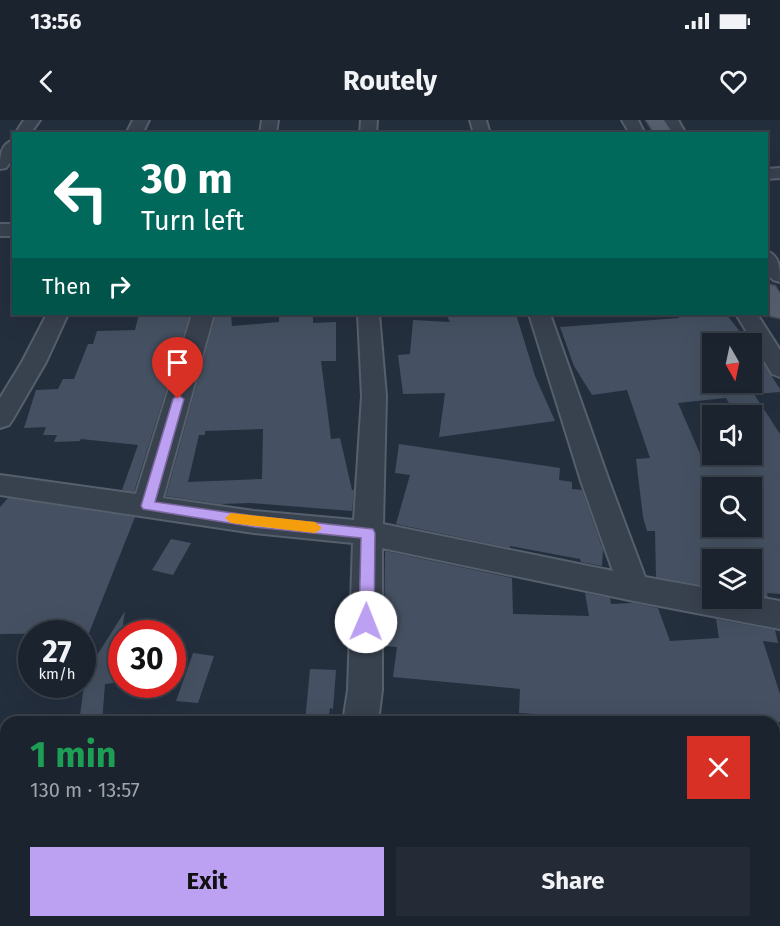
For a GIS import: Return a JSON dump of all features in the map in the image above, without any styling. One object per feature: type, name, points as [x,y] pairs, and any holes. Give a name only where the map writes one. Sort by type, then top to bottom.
[{"type":"street","points":[[0,164],[12,148]]},
{"type":"street","points":[[768,265],[775,293]]},
{"type":"street","points":[[0,419],[34,362],[57,315]]},
{"type":"street","points":[[147,506],[203,315]]},
{"type":"street","points":[[361,716],[365,690],[368,533],[374,396],[369,315]]},
{"type":"street","points":[[540,315],[595,481],[634,588]]},
{"type":"street","points":[[748,315],[780,369]]},
{"type":"street","points":[[0,485],[254,522],[368,533],[634,588],[780,615]]},
{"type":"building","points":[[139,315],[190,315],[134,492],[122,490],[138,445],[81,439],[80,441],[54,442],[57,435],[43,435],[46,427],[24,428],[36,390],[58,389],[63,379],[74,379],[88,344],[93,344],[97,331],[135,330]]},
{"type":"building","points":[[216,315],[231,315],[232,326],[279,322],[279,315],[313,315],[313,323],[336,322],[336,361],[321,361],[331,439],[340,438],[352,490],[354,490],[352,511],[251,503],[220,504],[166,496]],"holes":[[[263,429],[262,479],[188,482],[199,435],[205,435],[205,431]]]},
{"type":"building","points":[[446,315],[516,315],[535,376],[555,421],[439,437],[445,393],[403,394],[398,355],[410,354],[413,320],[450,322]]},
{"type":"building","points":[[677,315],[727,315],[741,333],[702,333],[702,393],[762,393],[762,361],[780,392],[754,394],[761,405],[730,405],[726,398],[678,403],[702,456],[702,465],[762,465],[762,406],[780,434],[780,594],[767,593],[768,597],[762,596],[762,549],[702,549],[702,585],[656,577],[655,531],[647,531],[643,517],[636,459],[650,458],[627,390],[592,395],[574,366],[560,327],[679,318]]},
{"type":"building","points":[[399,444],[560,468],[559,480],[572,482],[572,489],[582,490],[603,550],[602,566],[581,562],[580,559],[510,546],[510,548],[396,524],[410,475],[395,473]]},
{"type":"building","points":[[8,498],[135,517],[94,620],[18,620],[18,634],[0,634],[0,507]]},
{"type":"building","points":[[171,539],[191,543],[173,575],[152,570]]},
{"type":"building","points":[[385,551],[512,578],[513,614],[589,616],[585,593],[610,598],[611,604],[633,603],[658,608],[670,641],[719,638],[716,619],[775,630],[778,643],[763,641],[780,694],[780,716],[564,716],[519,713],[520,689],[393,677],[397,647],[384,646]]},
{"type":"building","points":[[108,638],[108,684],[105,684],[102,716],[80,716],[82,698],[96,698],[96,657]]},
{"type":"building","points":[[193,653],[214,656],[198,703],[176,701],[177,698],[186,698],[186,673]]},
{"type":"building","points":[[310,669],[336,670],[333,709],[330,708],[329,716],[306,716]]},
{"type":"slow traffic","points":[[231,518],[315,528]]},
{"type":"route","points":[[178,399],[147,506],[254,522],[368,533],[366,622]]}]
